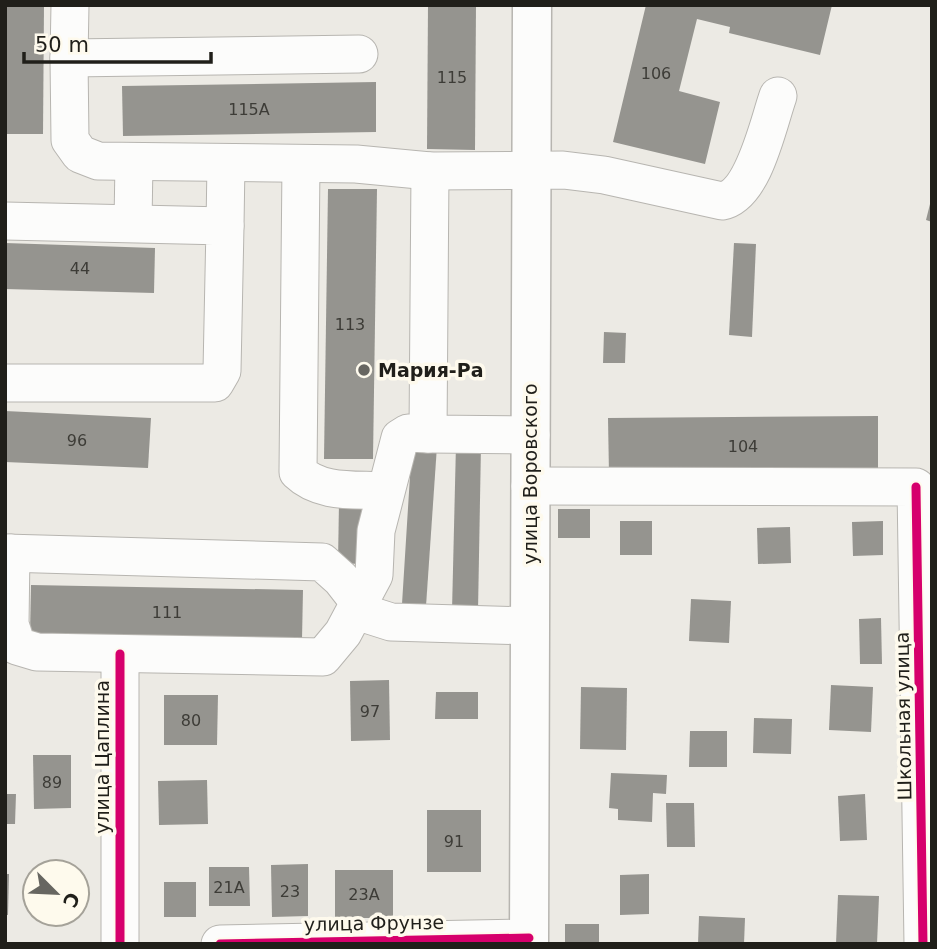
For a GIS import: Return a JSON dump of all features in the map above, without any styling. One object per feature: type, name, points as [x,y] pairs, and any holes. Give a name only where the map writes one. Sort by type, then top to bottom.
[{"type":"main road","name":"улица Воровского","points":[[529,941],[532,5]]},
{"type":"street","points":[[70,5],[70,140],[80,154],[98,161],[300,164],[429,171],[531,170],[604,175],[722,201],[732,199],[749,179],[778,96]]},
{"type":"street","points":[[69,58],[359,54]]},
{"type":"street","points":[[133,223],[134,162]]},
{"type":"street","points":[[5,383],[215,383],[222,371],[226,163]]},
{"type":"street","points":[[300,164],[298,472],[310,484],[385,491]]},
{"type":"street","points":[[428,433],[429,171]]},
{"type":"street","points":[[5,221],[225,226]]},
{"type":"street","points":[[530,626],[391,622],[369,615],[358,602],[341,579],[322,562],[8,553],[10,624],[17,646],[37,652],[323,657],[343,633],[358,602],[374,575],[376,531],[400,438],[408,433],[531,435]]},
{"type":"street","name":"Школьная улица","points":[[530,486],[916,487],[927,777],[923,944]]},
{"type":"street","name":"улица Цаплина","points":[[120,654],[120,944]]},
{"type":"street","name":"улица Фрунзе","points":[[220,944],[529,941]]},
{"type":"building","points":[[5,5],[44,5],[43,134],[5,134]]},
{"type":"building","points":[[428,5],[476,5],[475,150],[427,149]]},
{"type":"building","points":[[646,5],[832,5],[820,55],[729,33],[730,27],[697,19],[679,91],[720,102],[705,164],[613,142]]},
{"type":"building","points":[[376,82],[376,132],[123,136],[122,86]]},
{"type":"building","points":[[328,189],[377,189],[373,459],[324,459]]},
{"type":"building","points":[[932,200],[932,222],[926,220]]},
{"type":"building","points":[[5,243],[155,248],[154,293],[5,289]]},
{"type":"building","points":[[734,243],[756,244],[752,337],[729,335]]},
{"type":"building","points":[[604,332],[626,333],[625,363],[603,363]]},
{"type":"building","points":[[5,411],[151,418],[148,468],[5,462]]},
{"type":"building","points":[[878,416],[878,473],[609,475],[608,418]]},
{"type":"building","points":[[412,444],[437,446],[426,606],[402,604]]},
{"type":"building","points":[[456,444],[481,445],[478,611],[452,611]]},
{"type":"building","points":[[339,502],[362,503],[360,564],[338,563]]},
{"type":"building","points":[[558,509],[590,509],[590,538],[558,538]]},
{"type":"building","points":[[620,521],[652,521],[652,555],[620,555]]},
{"type":"building","points":[[883,521],[883,555],[853,556],[852,522]]},
{"type":"building","points":[[790,527],[791,563],[758,564],[757,528]]},
{"type":"building","points":[[31,585],[303,590],[302,639],[30,634]]},
{"type":"building","points":[[691,599],[731,601],[729,643],[689,641]]},
{"type":"building","points":[[881,618],[882,664],[860,664],[859,619]]},
{"type":"building","points":[[389,680],[390,740],[351,741],[350,681]]},
{"type":"building","points":[[831,685],[873,687],[871,732],[829,730]]},
{"type":"building","points":[[581,687],[627,688],[626,750],[580,749]]},
{"type":"building","points":[[436,692],[478,692],[478,719],[435,719]]},
{"type":"building","points":[[164,695],[218,695],[217,745],[164,745]]},
{"type":"building","points":[[754,718],[792,719],[791,754],[753,753]]},
{"type":"building","points":[[690,731],[727,731],[727,767],[689,767]]},
{"type":"building","points":[[33,755],[71,755],[71,808],[34,809]]},
{"type":"building","points":[[611,773],[667,775],[666,794],[653,793],[652,822],[618,820],[618,809],[609,808]]},
{"type":"building","points":[[207,780],[208,824],[159,825],[158,781]]},
{"type":"building","points":[[5,794],[16,794],[15,824],[5,824]]},
{"type":"building","points":[[865,794],[867,840],[840,841],[838,796]]},
{"type":"building","points":[[666,803],[694,803],[695,847],[667,847]]},
{"type":"building","points":[[427,810],[481,810],[481,872],[427,872]]},
{"type":"building","points":[[308,864],[308,916],[272,917],[271,865]]},
{"type":"building","points":[[209,867],[249,867],[250,906],[209,906]]},
{"type":"building","points":[[335,870],[393,870],[393,918],[335,918]]},
{"type":"building","points":[[5,874],[9,874],[8,915],[5,915]]},
{"type":"building","points":[[649,874],[649,914],[620,915],[620,875]]},
{"type":"building","points":[[164,882],[196,882],[196,917],[164,917]]},
{"type":"building","points":[[838,895],[879,896],[877,944],[836,944]]},
{"type":"building","points":[[699,916],[745,918],[744,944],[698,944]]},
{"type":"building","points":[[565,924],[599,924],[599,944],[565,944]]},
{"type":"cycle path","points":[[916,487],[923,944]]},
{"type":"cycle path","points":[[120,654],[120,944]]},
{"type":"cycle path","points":[[220,944],[529,938]]},
{"type":"place","name":"Мария-Ра","points":[[364,370]]}]
